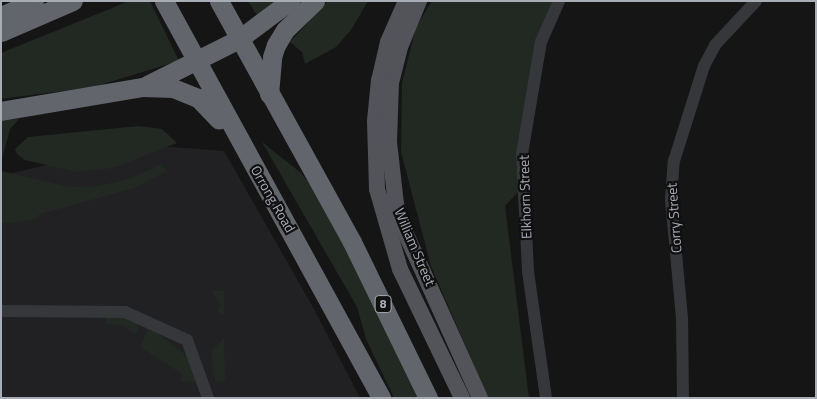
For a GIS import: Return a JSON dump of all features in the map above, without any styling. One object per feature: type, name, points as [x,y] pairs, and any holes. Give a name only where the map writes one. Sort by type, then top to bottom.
[{"type":"highway","points":[[1,16],[34,1]]},
{"type":"highway","points":[[1,32],[73,1]]},
{"type":"highway","name":"Orrong Road","points":[[164,1],[239,141],[317,276],[381,398]]},
{"type":"highway","name":"8","points":[[219,1],[352,242],[428,398]]},
{"type":"highway","points":[[143,86],[196,62],[240,39],[290,1]]},
{"type":"highway","points":[[269,94],[272,57],[276,45],[285,30],[314,1]]},
{"type":"highway","points":[[1,111],[143,86],[173,88],[198,98],[239,141]]},
{"type":"main road","name":"William Street","points":[[406,1],[388,42],[380,80],[375,121],[377,190],[400,269],[462,398]]},
{"type":"main road","name":"William Street","points":[[419,1],[400,46],[391,82],[389,149],[396,204],[405,232],[480,398]]},
{"type":"street","name":"Elkhorn Street","points":[[546,398],[528,271],[522,154],[541,42],[559,1]]},
{"type":"street","name":"Corry Street","points":[[683,398],[682,309],[671,200],[674,161],[704,66],[715,44],[756,1]]},
{"type":"street","points":[[1,311],[125,312],[187,340],[208,398]]},
{"type":"shaded area","points":[[129,1],[150,1],[179,61],[93,87],[1,99],[1,53]]},
{"type":"shaded area","points":[[248,1],[284,1],[260,20]]},
{"type":"shaded area","points":[[328,1],[368,1],[351,30],[336,47],[305,64],[302,52],[290,42]]},
{"type":"shaded area","points":[[432,1],[559,1],[548,20],[522,188],[505,206],[529,398],[488,398],[431,266],[401,152],[402,83],[416,27]]},
{"type":"shaded area","points":[[19,119],[10,129],[1,162],[1,120]]},
{"type":"shaded area","points":[[139,126],[162,129],[177,143],[113,168],[77,172],[25,160],[17,154],[15,149],[28,137]]},
{"type":"shaded area","points":[[262,142],[301,173],[320,197],[422,398],[394,398],[366,339],[357,307]]},
{"type":"shaded area","points":[[133,144],[224,151],[314,309],[360,398],[1,398],[1,176]]},
{"type":"shaded area","points":[[162,164],[166,171],[135,188],[40,214],[33,220],[1,224],[1,171],[70,187],[98,186],[128,179]]},
{"type":"shaded area","points":[[212,291],[224,291],[224,314],[218,312],[220,305]]},
{"type":"shaded area","points":[[106,315],[126,318],[137,323],[139,329],[135,334],[122,325],[105,324]]},
{"type":"shaded area","points":[[149,327],[183,353],[191,363],[195,382],[180,381],[182,374],[140,347]]},
{"type":"shaded area","points":[[224,338],[225,380],[221,382],[215,381],[211,352]]}]
